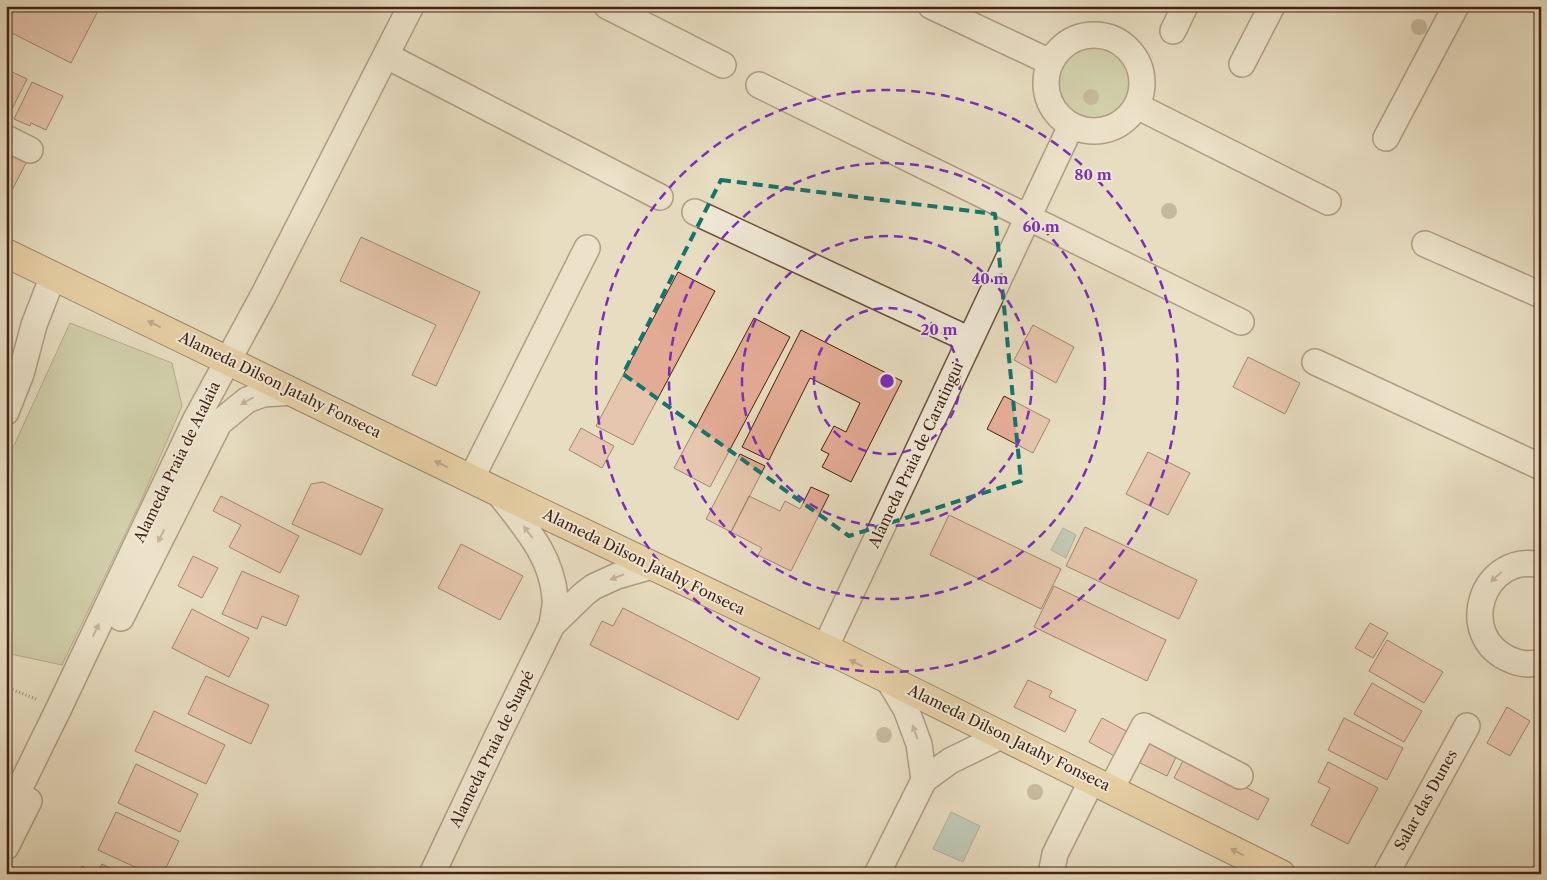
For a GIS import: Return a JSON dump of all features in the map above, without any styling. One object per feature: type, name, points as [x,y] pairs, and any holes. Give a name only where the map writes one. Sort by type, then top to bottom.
[{"type":"main road","name":"Alameda Dilson Jatahy Fonseca","points":[[6,253],[498,492],[825,648],[1281,874]]},
{"type":"street","name":"Alameda Praia de Atalaia","points":[[6,816],[194,421],[269,285],[411,6]]},
{"type":"street","points":[[607,6],[723,65]]},
{"type":"street","points":[[931,6],[1050,62]]},
{"type":"street","points":[[1173,31],[1185,6]]},
{"type":"street","points":[[1242,64],[1272,6]]},
{"type":"street","points":[[1386,138],[1456,6]]},
{"type":"street","points":[[1091,35],[1108,37],[1123,44],[1135,57],[1141,73],[1142,90],[1137,106],[1127,118],[1115,127],[1101,131],[1086,131],[1071,126],[1060,118],[1051,106],[1046,92],[1046,77],[1050,62],[1060,49],[1074,39],[1091,35]]},
{"type":"street","points":[[387,56],[660,197]]},
{"type":"street","points":[[759,85],[1241,322]]},
{"type":"street","points":[[1137,106],[1328,202]]},
{"type":"street","name":"Alameda Praia de Caratingui","points":[[825,648],[1071,126]]},
{"type":"street","points":[[6,138],[30,150]]},
{"type":"street","points":[[695,212],[970,340]]},
{"type":"street","points":[[1425,244],[1541,295]]},
{"type":"street","points":[[472,479],[587,248]]},
{"type":"street","points":[[6,412],[21,374],[34,325],[54,276]]},
{"type":"street","points":[[1315,362],[1541,467]]},
{"type":"street","name":"Alameda Praia de Atalaia","points":[[6,847],[219,423],[247,400],[263,394],[294,392]]},
{"type":"street","name":"Alameda Praia de Suapé","points":[[432,874],[494,741],[552,625],[556,599],[551,574],[539,547],[498,492]]},
{"type":"street","points":[[1541,565],[1532,563],[1516,565],[1501,572],[1489,584],[1481,599],[1479,615],[1482,631],[1490,645],[1502,656],[1518,662],[1534,664],[1541,662]]},
{"type":"street","name":"Alameda Praia de Suapé","points":[[552,625],[593,587],[616,576],[652,566]]},
{"type":"street","points":[[888,679],[906,709],[919,744],[924,780]]},
{"type":"street","points":[[1051,874],[1055,854],[1144,726],[1240,776]]},
{"type":"street","name":"Salar das Dunes","points":[[1386,874],[1467,726]]},
{"type":"street","points":[[877,874],[924,780],[950,761],[1001,736]]},
{"type":"path","points":[[6,687],[59,708]]},
{"type":"highlighted area","points":[[721,180],[995,214],[1021,481],[849,536],[623,374]]},
{"type":"green space","points":[[1101,48],[1114,54],[1123,63],[1127,69],[1129,83],[1127,97],[1119,108],[1108,116],[1087,118],[1080,116],[1069,108],[1061,97],[1059,76],[1061,69],[1069,58],[1080,50]]},
{"type":"green space","points":[[70,323],[172,363],[182,406],[140,503],[62,665],[6,653],[6,463]]},
{"type":"water","points":[[1063,528],[1076,535],[1066,558],[1051,550]]},
{"type":"water","points":[[951,812],[980,826],[963,862],[933,849]]},
{"type":"building","points":[[6,6],[89,6],[98,11],[71,63],[6,30]]},
{"type":"building","points":[[6,69],[27,79],[10,113],[6,111]]},
{"type":"building","points":[[32,82],[63,96],[46,130],[31,123],[30,126],[14,119]]},
{"type":"building","points":[[6,153],[26,163],[8,198],[6,197]]},
{"type":"building","points":[[361,237],[480,292],[436,386],[412,375],[436,325],[340,281]]},
{"type":"building","points":[[678,272],[715,291],[633,445],[596,426]]},
{"type":"building","points":[[754,318],[790,337],[710,487],[674,468]]},
{"type":"building","points":[[1033,325],[1074,347],[1056,383],[1014,360]]},
{"type":"building","points":[[801,330],[902,381],[851,482],[822,467],[829,454],[821,450],[834,426],[846,432],[860,403],[810,378],[769,460],[742,447]]},
{"type":"building","points":[[1248,357],[1300,383],[1285,414],[1233,387]]},
{"type":"building","points":[[1004,396],[1050,420],[1033,453],[987,429]]},
{"type":"building","points":[[581,428],[614,446],[602,468],[569,450]]},
{"type":"building","points":[[1148,452],[1190,473],[1168,515],[1126,494]]},
{"type":"building","points":[[740,454],[765,466],[731,532],[706,519]]},
{"type":"building","points":[[323,482],[383,509],[361,555],[292,524],[311,484]]},
{"type":"building","points":[[811,487],[829,495],[791,571],[758,555],[762,548],[731,532],[749,496],[780,511],[785,501],[800,509]]},
{"type":"building","points":[[221,496],[299,536],[280,573],[229,547],[241,525],[213,511]]},
{"type":"building","points":[[949,515],[1061,569],[1041,609],[930,555]]},
{"type":"building","points":[[1085,527],[1197,580],[1179,619],[1066,566]]},
{"type":"building","points":[[461,544],[523,576],[500,620],[438,588]]},
{"type":"building","points":[[193,556],[218,568],[202,598],[178,586]]},
{"type":"building","points":[[242,571],[299,596],[286,626],[262,616],[257,629],[222,614]]},
{"type":"building","points":[[1054,586],[1166,640],[1147,681],[1034,627]]},
{"type":"building","points":[[623,608],[760,678],[738,720],[590,645],[602,621],[613,626]]},
{"type":"building","points":[[192,609],[249,638],[229,677],[172,648]]},
{"type":"building","points":[[1370,623],[1388,633],[1373,658],[1355,648]]},
{"type":"building","points":[[1387,640],[1443,672],[1424,703],[1369,671]]},
{"type":"building","points":[[206,676],[269,705],[251,744],[188,714]]},
{"type":"building","points":[[1028,680],[1052,691],[1049,697],[1076,710],[1065,732],[1014,707]]},
{"type":"building","points":[[1372,683],[1422,711],[1404,742],[1354,714]]},
{"type":"building","points":[[1507,707],[1530,721],[1510,756],[1487,743]]},
{"type":"building","points":[[154,711],[225,745],[206,784],[135,751]]},
{"type":"building","points":[[1102,718],[1130,733],[1116,757],[1089,742]]},
{"type":"building","points":[[1344,718],[1403,748],[1387,780],[1328,750]]},
{"type":"building","points":[[1150,742],[1177,755],[1167,776],[1140,763]]},
{"type":"building","points":[[1185,757],[1269,799],[1258,820],[1174,778]]},
{"type":"building","points":[[1328,762],[1378,788],[1348,844],[1311,825],[1330,788],[1318,782]]},
{"type":"building","points":[[136,764],[198,794],[180,832],[118,803]]},
{"type":"building","points":[[116,812],[179,841],[163,874],[150,874],[98,850]]},
{"type":"building","points":[[102,864],[121,874],[78,874],[82,866],[96,873]]}]
